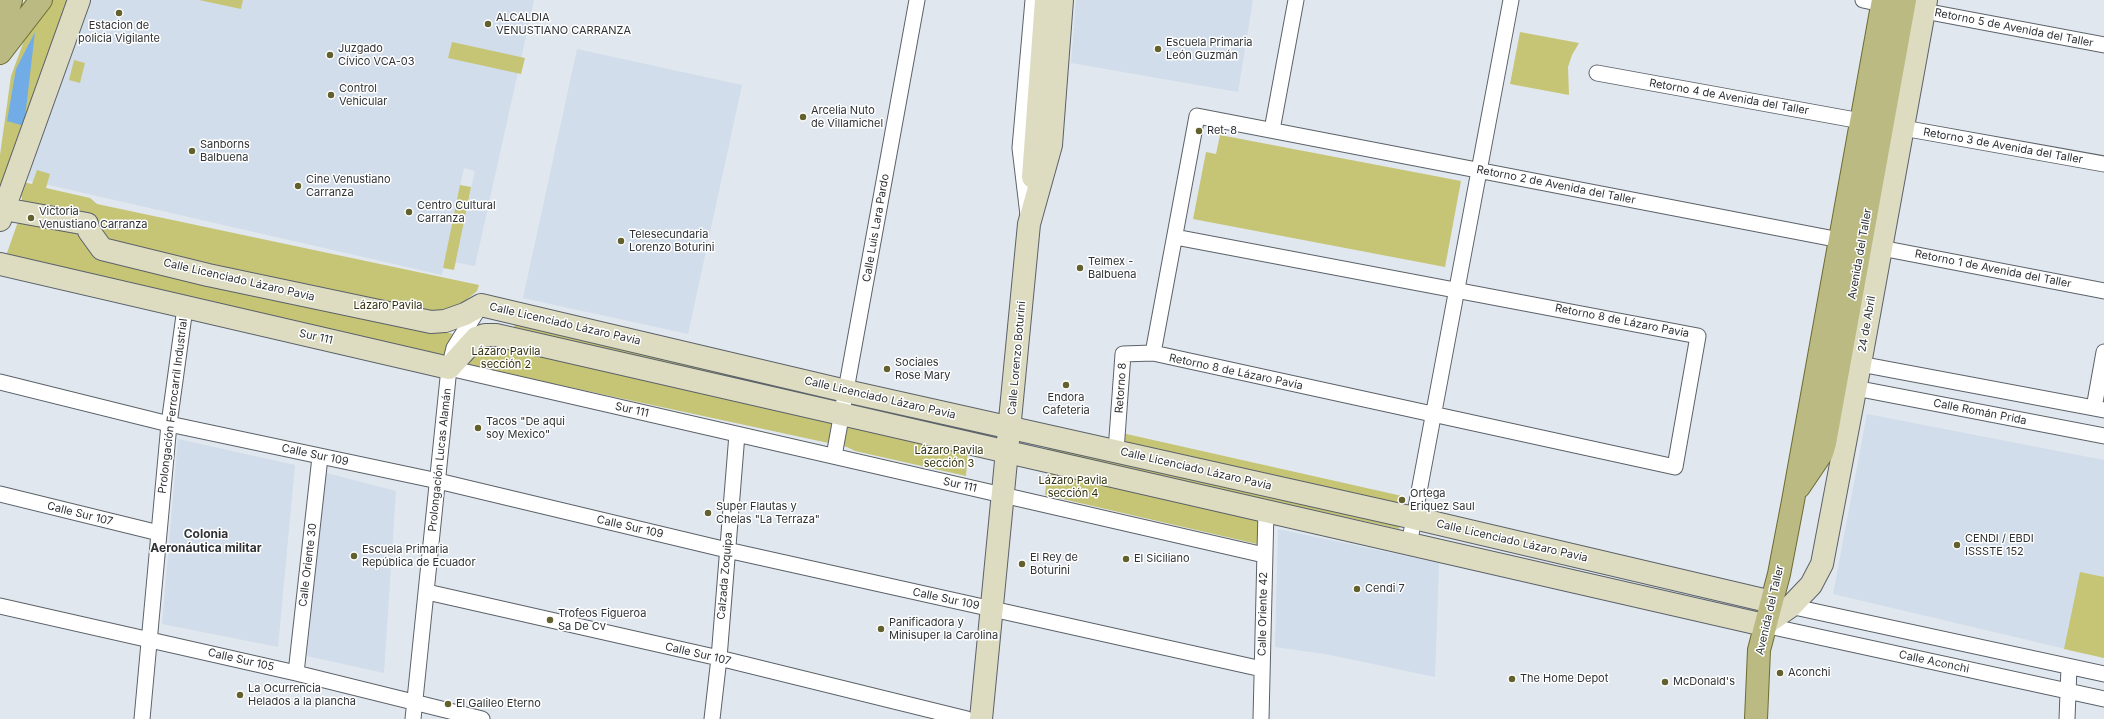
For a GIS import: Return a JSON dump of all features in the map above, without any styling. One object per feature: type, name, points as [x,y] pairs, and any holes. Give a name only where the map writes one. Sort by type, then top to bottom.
[{"type":"main road","points":[[0,37],[11,0]]},
{"type":"main road","points":[[0,53],[41,0]]},
{"type":"main road","name":"Avenida del Taller","points":[[1793,501],[1800,485],[1822,453],[1825,443],[1905,0]]},
{"type":"main road","name":"Avenida del Taller","points":[[1756,719],[1759,650],[1764,625],[1782,604],[1793,501],[1861,121],[1876,1]]},
{"type":"street","points":[[2,215],[79,0]]},
{"type":"street","name":"Calle Luis Lara Pardo","points":[[834,456],[918,0]]},
{"type":"street","name":"Calle Lorenzo Boturini","points":[[981,719],[1029,224],[1051,145],[1062,0]]},
{"type":"street","points":[[1272,130],[1296,0]]},
{"type":"street","points":[[1409,544],[1511,0]]},
{"type":"street","points":[[1029,224],[1041,5]]},
{"type":"street","name":"Retorno 5 de Avenida del Taller","points":[[1925,6],[2104,45]]},
{"type":"street","name":"24 de Abril","points":[[1782,604],[1811,585],[1822,564],[1856,388],[1925,6]]},
{"type":"street","name":"Retorno 4 de Avenida del Taller","points":[[1597,72],[1861,121]]},
{"type":"street","name":"Retorno 2 de Avenida del Taller","points":[[1175,237],[1197,116],[1840,240]]},
{"type":"street","name":"Retorno 3 de Avenida del Taller","points":[[1903,128],[2104,164]]},
{"type":"street","name":"Calle Licenciado Lázaro Pavia","points":[[2,215],[87,224],[89,231],[102,249],[208,275],[431,322],[445,321],[465,314],[481,304],[846,391],[1414,518],[1782,604]]},
{"type":"street","points":[[1153,353],[1175,237]]},
{"type":"street","name":"Retorno 8 de Lázaro Pavia","points":[[1153,353],[1675,467],[1698,336],[1175,237]]},
{"type":"street","name":"Retorno 1 de Avenida del Taller","points":[[1881,248],[2104,290]]},
{"type":"street","name":"Sur 111","points":[[0,264],[185,308],[1264,555]]},
{"type":"street","name":"Prolongación Lucas Alamán","points":[[414,719],[449,368],[454,348],[481,304]]},
{"type":"street","name":"Prolongación Ferrocarril Industrial","points":[[142,719],[169,424],[185,308]]},
{"type":"street","points":[[449,368],[476,338],[485,335],[496,335],[1764,625]]},
{"type":"street","points":[[1860,364],[2099,409],[2104,352]]},
{"type":"street","name":"Retorno 8","points":[[1116,451],[1123,354],[1153,353]]},
{"type":"street","name":"Calle Sur 109","points":[[0,382],[169,424],[438,481],[727,550],[1262,670]]},
{"type":"street","name":"Calle Román Prida","points":[[1856,388],[2104,436]]},
{"type":"street","name":"Calzada Zoquipa","points":[[712,719],[719,658],[737,434]]},
{"type":"street","name":"Calle Oriente 30","points":[[296,673],[320,457]]},
{"type":"street","name":"Calle Sur 107","points":[[0,494],[159,533]]},
{"type":"street","name":"Calle Oriente 42","points":[[1261,719],[1266,510]]},
{"type":"street","name":"Calle Sur 107","points":[[427,592],[719,658],[967,719]]},
{"type":"street","points":[[1782,604],[2104,674]]},
{"type":"street","name":"Calle Sur 105","points":[[0,606],[296,673],[415,704],[482,719]]},
{"type":"street","name":"Calle Aconchi","points":[[1764,625],[2104,699]]},
{"type":"street","points":[[2067,719],[2069,667]]},
{"type":"shaded area","points":[[90,0],[534,0],[475,266],[454,262],[475,171],[464,168],[442,275],[27,180]]},
{"type":"shaded area","name":"Escuela Primaria León Guzmán","points":[[1076,0],[1253,0],[1238,92],[1071,63]]},
{"type":"shaded area","name":"Telesecundaria Lorenzo Boturini","points":[[577,49],[742,85],[688,334],[523,298]]},
{"type":"shaded area","name":"CENDI / EBDI ISSSTE 152","points":[[1867,414],[2104,460],[2104,658],[1833,594]]},
{"type":"shaded area","points":[[178,439],[295,465],[278,647],[162,624]]},
{"type":"shaded area","name":"Escuela Primaria República de Ecuador","points":[[323,472],[396,491],[384,673],[307,656]]},
{"type":"shaded area","name":"Cendi 7","points":[[1278,529],[1439,563],[1435,677],[1325,654],[1275,647]]},
{"type":"green space","points":[[39,0],[67,0],[0,196],[0,155],[11,76]]},
{"type":"green space","points":[[199,0],[243,0],[241,9]]},
{"type":"green space","points":[[1520,32],[1579,43],[1572,55],[1568,67],[1569,95],[1510,84]]},
{"type":"green space","points":[[452,42],[525,58],[521,74],[448,58]]},
{"type":"green space","points":[[74,60],[85,63],[80,83],[69,80]]},
{"type":"green space","points":[[1220,135],[1461,181],[1445,267],[1193,219],[1206,152],[1216,154]]},
{"type":"green space","name":"Lázaro Pavila","points":[[37,170],[50,174],[46,188],[90,198],[97,204],[479,285],[477,291],[431,329],[968,448],[966,476],[855,451],[847,447],[420,355],[8,260],[7,253],[20,216],[22,197],[17,196],[22,182],[32,184]]},
{"type":"green space","points":[[460,185],[471,187],[454,270],[443,268]]},
{"type":"green space","points":[[515,323],[816,389],[814,399],[513,332]]},
{"type":"green space","points":[[866,401],[967,423],[967,432],[865,410]]},
{"type":"green space","points":[[1122,433],[1402,496],[1400,512],[1120,444]]},
{"type":"green space","points":[[1048,445],[1400,524],[1399,529],[1047,451]]},
{"type":"green space","name":"Lázaro Pavila sección 4","points":[[1048,467],[1258,516],[1257,544],[1045,495]]},
{"type":"green space","points":[[2080,572],[2104,577],[2104,658],[2064,649]]},
{"type":"water","points":[[35,32],[24,126],[7,121],[16,69]]},
{"type":"place","name":"Estacion de policia Vigilante","points":[[119,13]]},
{"type":"place","name":"ALCALDIA VENUSTIANO CARRANZA","points":[[488,24]]},
{"type":"place","name":"Escuela Primaria León Guzmán","points":[[1158,49]]},
{"type":"place","name":"Juzgado Cívico VCA-03","points":[[330,55]]},
{"type":"place","name":"Control Vehicular","points":[[331,95]]},
{"type":"place","name":"Arcelia Nuto de Villamichel","points":[[803,117]]},
{"type":"place","name":"Ret. 8","points":[[1199,131]]},
{"type":"place","name":"Sanborns Balbuena","points":[[192,151]]},
{"type":"place","name":"Cine Venustiano Carranza","points":[[298,186]]},
{"type":"place","name":"Centro Cultural Carranza","points":[[409,212]]},
{"type":"place","name":"Victoria Venustiano Carranza","points":[[31,218]]},
{"type":"place","name":"Telesecundaria Lorenzo Boturini","points":[[621,241]]},
{"type":"place","name":"Telmex - Balbuena","points":[[1080,268]]},
{"type":"place","name":"Sociales Rose Mary","points":[[887,369]]},
{"type":"place","name":"Endora Cafeteria","points":[[1066,385]]},
{"type":"place","name":"Tacos \"De aqui soy Mexico\"","points":[[478,428]]},
{"type":"place","name":"Ortega Eriquez Saul","points":[[1402,500]]},
{"type":"place","name":"Super Flautas y Chelas \"La Terraza\"","points":[[708,513]]},
{"type":"place","name":"CENDI / EBDI ISSSTE 152","points":[[1957,545]]},
{"type":"place","name":"Escuela Primaria República de Ecuador","points":[[354,556]]},
{"type":"place","name":"El Siciliano","points":[[1126,559]]},
{"type":"place","name":"El Rey de Boturini","points":[[1022,564]]},
{"type":"place","name":"Cendi 7","points":[[1357,589]]},
{"type":"place","name":"Trofeos Figueroa Sa De Cv","points":[[550,620]]},
{"type":"place","name":"Panificadora y Minisuper la Carolina","points":[[881,629]]},
{"type":"place","name":"Aconchi","points":[[1780,673]]},
{"type":"place","name":"The Home Depot","points":[[1512,679]]},
{"type":"place","name":"McDonald's","points":[[1665,682]]},
{"type":"place","name":"La Ocurrencia Helados a la plancha","points":[[240,695]]},
{"type":"place","name":"El Galileo Eterno","points":[[448,704]]},
{"type":"district","name":"Colonia Aeronáutica militar","points":[[206,541]]},
{"type":"park label","name":"Lázaro Pavila sección 2","points":[[506,358]]},
{"type":"park label","name":"Lázaro Pavila sección 3","points":[[949,457]]}]
